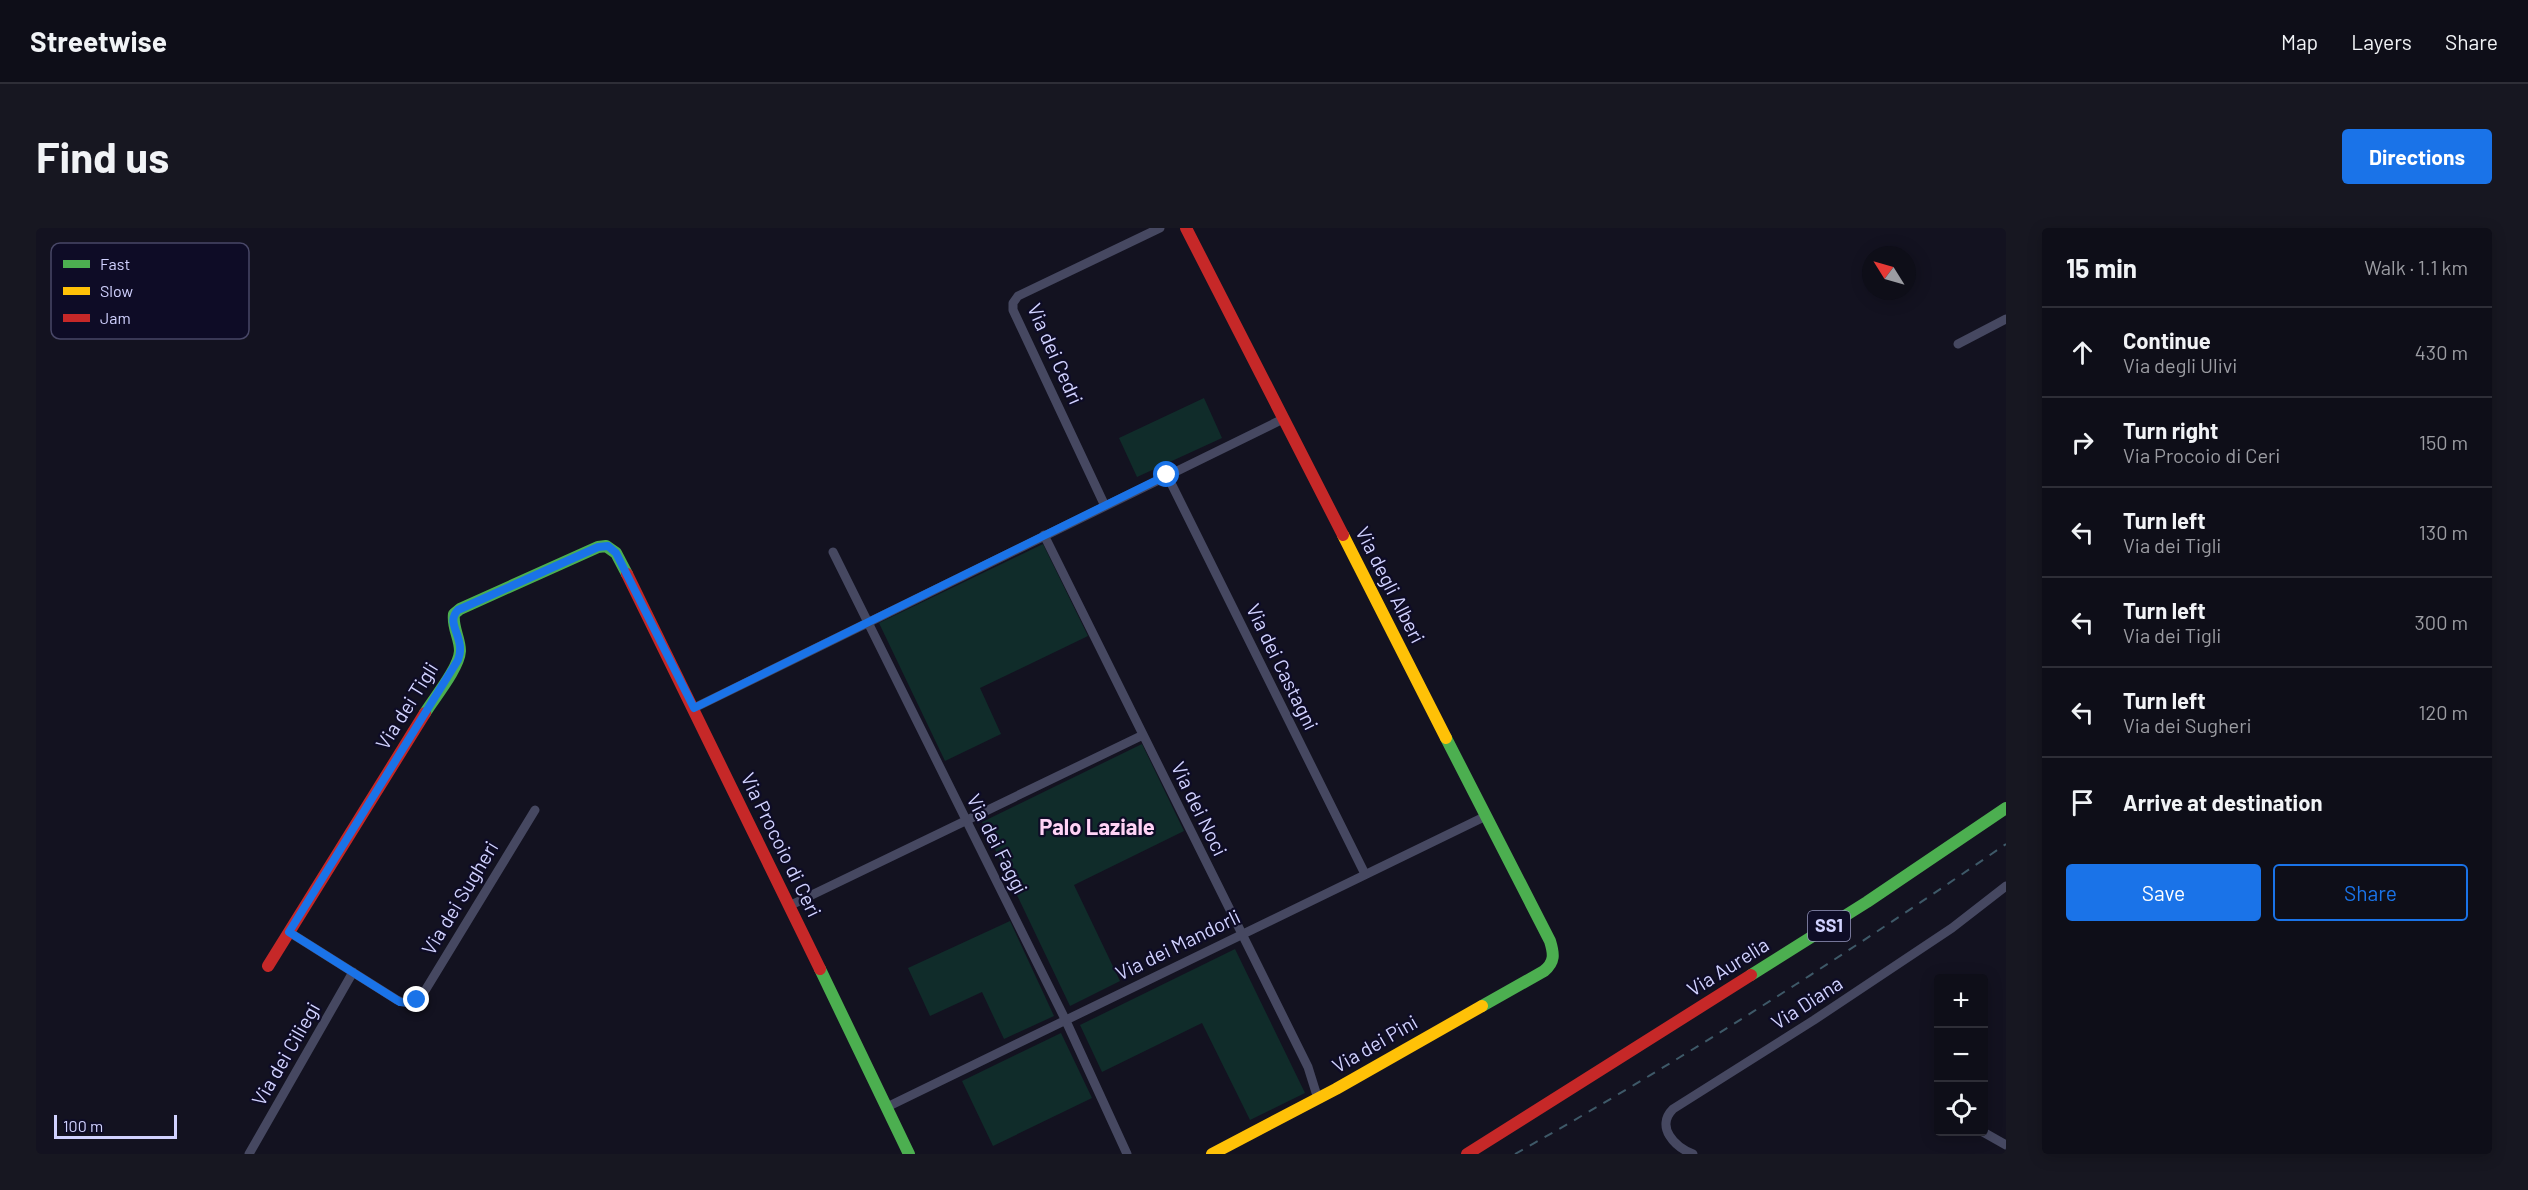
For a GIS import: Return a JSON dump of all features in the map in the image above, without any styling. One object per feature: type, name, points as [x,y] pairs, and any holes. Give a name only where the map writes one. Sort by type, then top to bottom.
[{"type":"street","name":"Via dei Cedri","points":[[1106,506],[1013,310],[1013,303],[1018,296],[1160,228]]},
{"type":"street","name":"Via degli Alberi","points":[[1186,228],[1550,941],[1555,956],[1553,962]]},
{"type":"street","points":[[1958,344],[2006,319]]},
{"type":"street","points":[[694,708],[1283,419]]},
{"type":"street","name":"Via dei Castagni","points":[[1167,475],[1365,874]]},
{"type":"street","name":"Via dei Noci","points":[[1044,535],[1310,1071],[1318,1099]]},
{"type":"street","name":"Via dei Tigli","points":[[268,966],[458,660],[461,646],[453,623],[454,614],[460,609],[600,546],[608,546],[616,553]]},
{"type":"street","name":"Via dei Faggi","points":[[833,552],[1066,1021],[1127,1154]]},
{"type":"street","name":"Via Procoio di Ceri","points":[[616,553],[694,708],[909,1154]]},
{"type":"street","points":[[789,906],[1143,735]]},
{"type":"street","name":"Via Aurelia","points":[[1467,1154],[1867,902],[2006,808]]},
{"type":"street","name":"Via dei Sugheri","points":[[289,932],[400,1002],[410,1003],[417,1000],[535,810]]},
{"type":"street","name":"Via dei Mandorli","points":[[887,1107],[1486,816]]},
{"type":"street","name":"Via Diana","points":[[1693,1154],[1679,1147],[1669,1136],[1666,1118],[1672,1109],[1823,1014],[1952,928],[2006,886]]},
{"type":"street","name":"Via dei Pini","points":[[1212,1154],[1318,1099],[1544,971],[1553,962]]},
{"type":"street","name":"Via dei Ciliegi","points":[[249,1154],[353,972]]},
{"type":"street","points":[[1988,1134],[2006,1145]]},
{"type":"green space","points":[[1204,398],[1222,438],[1137,477],[1119,438]]},
{"type":"green space","points":[[1043,544],[1088,636],[980,688],[1001,734],[945,761],[879,623]]},
{"type":"green space","points":[[1142,744],[1184,831],[1074,885],[1120,981],[1070,1006],[982,822]]},
{"type":"green space","points":[[1010,921],[1054,1016],[1004,1039],[982,992],[930,1016],[908,968]]},
{"type":"green space","points":[[1235,949],[1305,1093],[1250,1120],[1202,1023],[1102,1072],[1080,1025]]},
{"type":"green space","points":[[1061,1033],[1092,1098],[993,1146],[962,1081]]},
{"type":"railway","points":[[1515,1154],[1641,1081],[1764,1005],[2006,844]]},
{"type":"traffic: fast","points":[[425,713],[459,658],[460,646],[454,614],[460,609],[598,547],[606,546],[616,553],[627,574]]},
{"type":"traffic: fast","points":[[1446,738],[1550,941],[1552,950],[1553,958],[1548,968],[1482,1006]]},
{"type":"traffic: fast","points":[[1751,975],[1867,902],[2006,808]]},
{"type":"traffic: fast","points":[[820,969],[909,1154]]},
{"type":"traffic: slow","points":[[1343,535],[1446,738]]},
{"type":"traffic: slow","points":[[1212,1154],[1336,1089],[1482,1006]]},
{"type":"traffic: jam","points":[[1186,228],[1343,535]]},
{"type":"traffic: jam","points":[[627,574],[820,969]]},
{"type":"traffic: jam","points":[[268,966],[425,713]]},
{"type":"traffic: jam","points":[[1467,1154],[1751,975]]},
{"type":"district","name":"Palo Laziale","points":[[1097,827]]},
{"type":"route","points":[[417,1000],[410,1003],[400,1002],[289,932],[458,660],[461,646],[452,618],[458,610],[600,546],[608,546],[616,553],[694,708],[1167,475]]}]
